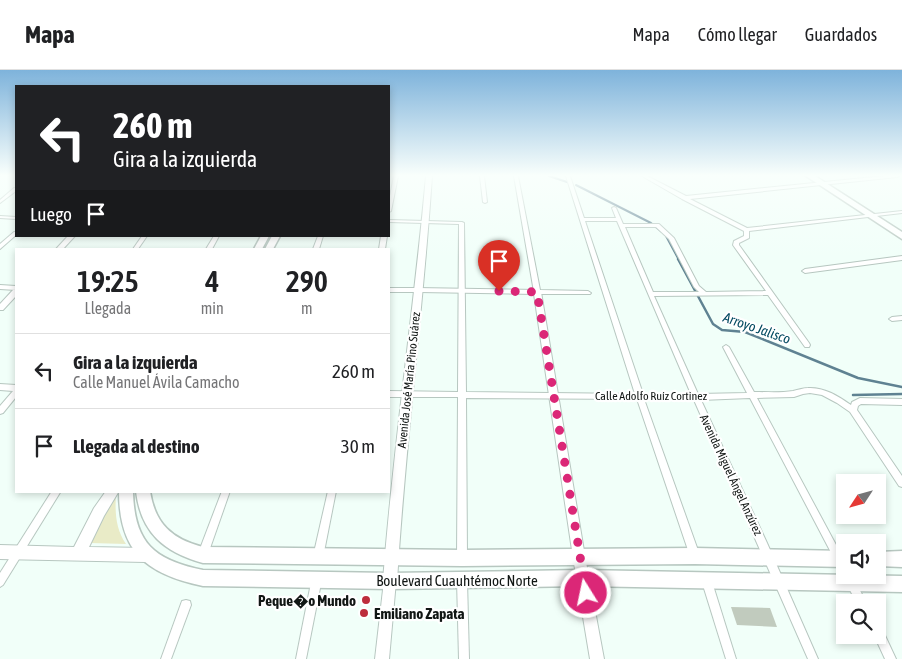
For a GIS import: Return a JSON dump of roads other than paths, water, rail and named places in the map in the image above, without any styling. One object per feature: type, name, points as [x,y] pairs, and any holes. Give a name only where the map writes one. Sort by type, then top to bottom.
[{"type":"main road","name":"Avenida José María Pino Suárez","points":[[390,581],[427,203]]},
{"type":"main road","points":[[852,203],[902,236]]},
{"type":"main road","points":[[79,552],[99,512],[112,493]]},
{"type":"main road","name":"Boulevard Cuauhtémoc Norte","points":[[126,493],[128,524],[134,539],[146,555],[161,565],[192,576],[225,579],[317,578],[390,581],[583,578],[836,584]]},
{"type":"main road","name":"Boulevard Cuauhtémoc Norte","points":[[143,493],[144,505],[156,529],[163,537],[187,552],[203,555],[462,558],[695,556],[836,559]]},
{"type":"main road","points":[[0,552],[79,552],[146,555]]},
{"type":"main road","points":[[886,559],[902,559]]},
{"type":"main road","name":"Boulevard Cuauhtémoc Norte","points":[[886,584],[902,584]]},
{"type":"street","points":[[521,203],[554,394],[578,557],[597,659]]},
{"type":"street","points":[[577,203],[640,397],[695,556]]},
{"type":"street","points":[[695,203],[746,230],[902,212]]},
{"type":"street","name":"Avenida Miguel Ángel Anzúrez","points":[[614,208],[695,397],[781,583],[813,659]]},
{"type":"street","points":[[0,217],[15,218]]},
{"type":"street","points":[[582,219],[650,226],[657,225],[671,238],[697,287],[703,293]]},
{"type":"street","points":[[390,221],[462,222],[462,558]]},
{"type":"street","points":[[746,230],[747,237],[736,242],[736,245],[807,345]]},
{"type":"street","points":[[0,247],[15,234]]},
{"type":"street","points":[[61,248],[71,237]]},
{"type":"street","points":[[136,248],[144,237]]},
{"type":"street","points":[[210,248],[216,237]]},
{"type":"street","points":[[805,271],[902,258]]},
{"type":"street","points":[[0,287],[15,288]]},
{"type":"street","points":[[390,290],[588,293]]},
{"type":"street","points":[[0,308],[15,293]]},
{"type":"street","points":[[652,294],[771,293]]},
{"type":"street","points":[[892,319],[902,318]]},
{"type":"street","points":[[726,347],[836,548]]},
{"type":"street","points":[[0,387],[15,390]]},
{"type":"street","name":"Calle Adolfo Ruíz Cortinez","points":[[390,394],[554,394],[695,397],[794,394],[802,390],[815,390],[831,396],[853,410]]},
{"type":"street","points":[[0,411],[15,391]]},
{"type":"street","points":[[902,402],[860,401],[855,404],[853,410],[902,483]]},
{"type":"street","points":[[0,582],[56,493]]},
{"type":"street","points":[[203,555],[225,493]]},
{"type":"street","points":[[318,556],[332,493]]},
{"type":"street","points":[[301,659],[317,578]]},
{"type":"street","points":[[462,580],[464,659]]},
{"type":"street","name":"Avenida José María Pino Suárez","points":[[382,659],[390,581]]},
{"type":"street","points":[[707,582],[731,659]]},
{"type":"street","points":[[852,584],[857,594]]},
{"type":"street","points":[[166,659],[186,606]]},
{"type":"street","points":[[884,644],[891,659]]},
{"type":"waterway","name":"Arroyo Jalisco","points":[[612,203],[651,223],[662,232]]},
{"type":"waterway","name":"Arroyo Jalisco","points":[[666,236],[679,260]]},
{"type":"waterway","name":"Arroyo Jalisco","points":[[678,259],[713,324],[722,330],[745,332],[858,378],[902,387]]},
{"type":"waterway","points":[[853,395],[902,394]]},
{"type":"place","name":"Peque�o Mundo","points":[[366,600]]},
{"type":"place","name":"Emiliano Zapata","points":[[364,613]]}]
